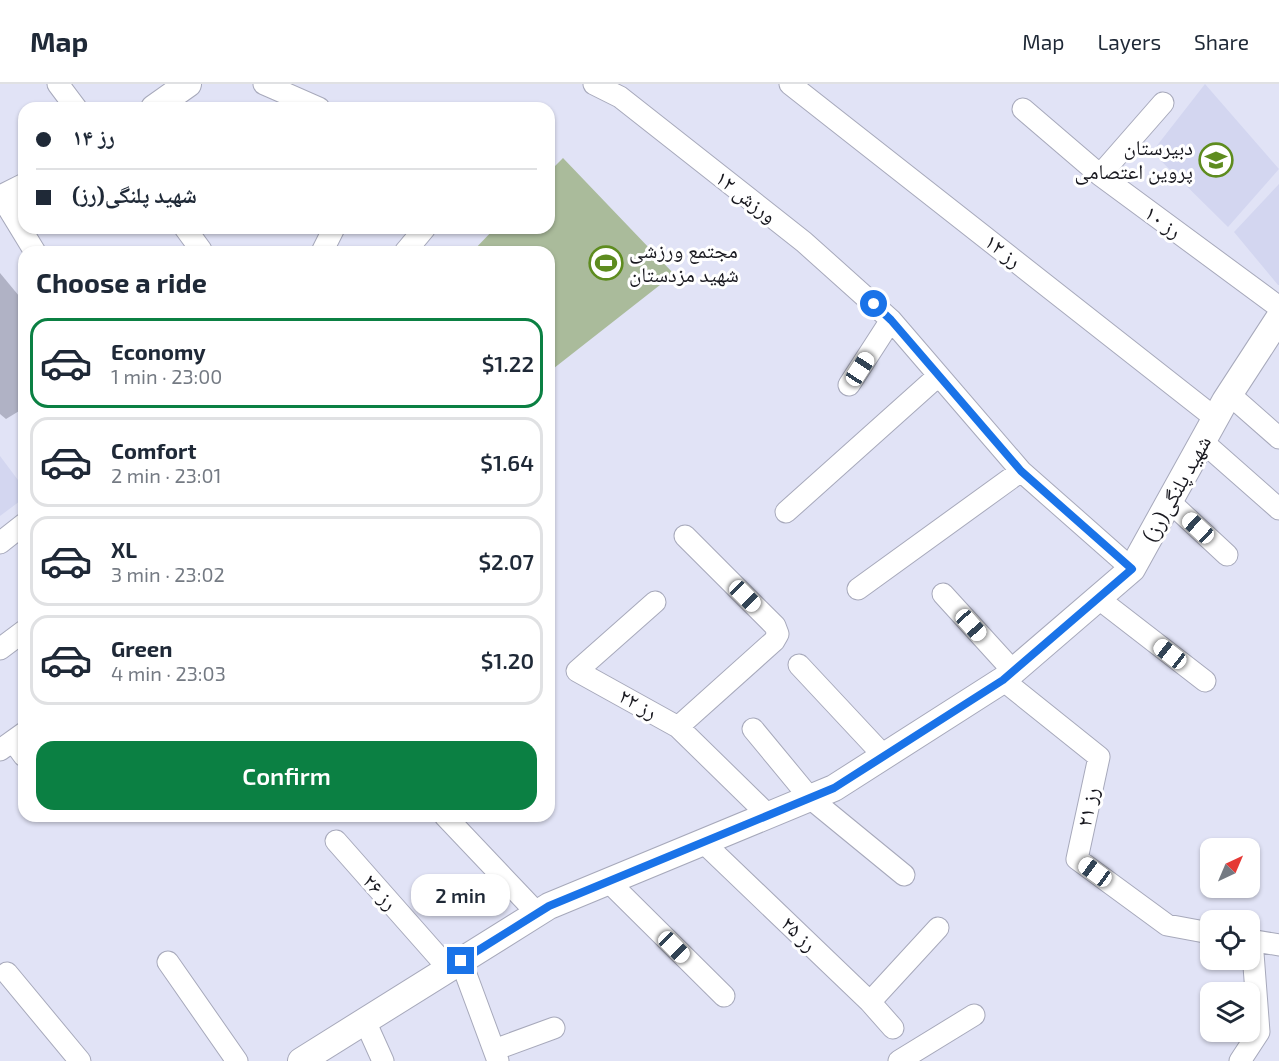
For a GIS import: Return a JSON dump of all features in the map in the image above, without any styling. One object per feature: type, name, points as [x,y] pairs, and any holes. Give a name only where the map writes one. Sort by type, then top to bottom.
[{"type":"street","points":[[58,84],[72,102]]},
{"type":"street","points":[[162,102],[188,84]]},
{"type":"street","points":[[264,84],[300,102]]},
{"type":"street","name":"ورزش ۱۲","points":[[594,84],[620,97],[804,242],[891,320],[1021,471],[1132,569]]},
{"type":"street","name":"رز ۱۲","points":[[790,84],[1215,418]]},
{"type":"street","points":[[1100,175],[1163,103]]},
{"type":"street","name":"رز ۱۰","points":[[1023,109],[1100,175],[1279,307]]},
{"type":"street","points":[[9,195],[18,215]]},
{"type":"street","points":[[410,246],[419,234]]},
{"type":"street","name":"شهید پلنگی(رز)","points":[[301,1061],[549,906],[834,788],[1009,676],[1132,569],[1229,394],[1279,318]]},
{"type":"street","points":[[849,385],[891,320]]},
{"type":"street","points":[[786,512],[938,376]]},
{"type":"street","points":[[1229,394],[1279,438]]},
{"type":"street","points":[[1203,441],[1279,509]]},
{"type":"street","points":[[858,589],[1021,471]]},
{"type":"street","points":[[1170,502],[1227,555]]},
{"type":"street","points":[[0,543],[18,529]]},
{"type":"street","points":[[678,727],[774,641],[778,634],[775,626],[685,536]]},
{"type":"street","points":[[943,594],[1009,676]]},
{"type":"street","points":[[1099,599],[1205,681]]},
{"type":"street","name":"رز ۲۲","points":[[655,602],[577,670],[678,727],[768,815]]},
{"type":"street","points":[[0,649],[18,636]]},
{"type":"street","points":[[799,665],[884,756]]},
{"type":"street","name":"رز ۲۱","points":[[1009,676],[1099,757],[1077,859],[1167,925],[1200,931]]},
{"type":"street","points":[[753,729],[810,798],[904,874]]},
{"type":"street","points":[[451,822],[537,914]]},
{"type":"street","name":"رز ۲۶","points":[[336,841],[455,965]]},
{"type":"street","name":"رز ۲۵","points":[[703,842],[870,1002],[893,1028]]},
{"type":"street","points":[[608,881],[724,996]]},
{"type":"street","points":[[870,1002],[938,928]]},
{"type":"street","points":[[1260,942],[1279,945]]},
{"type":"street","points":[[168,962],[237,1061]]},
{"type":"street","points":[[455,965],[496,1055],[554,1028]]},
{"type":"street","points":[[1240,1061],[1260,1032],[1254,970]]},
{"type":"street","points":[[7,973],[80,1061]]},
{"type":"street","points":[[899,1061],[925,1054],[974,1015]]},
{"type":"street","points":[[365,1021],[383,1061]]},
{"type":"shaded area","name":"دبیرستان پروین اعتصامی","points":[[1205,84],[1279,169],[1228,227],[1152,152]]},
{"type":"shaded area","points":[[1279,184],[1279,285],[1278,285],[1234,232]]},
{"type":"shaded area","points":[[0,456],[18,480],[18,502],[0,516]]},
{"type":"green space","name":"مجتمع ورزشی شهید مزدستان","points":[[563,158],[674,274],[555,367],[555,246],[478,246],[489,234],[555,234],[555,166]]},
{"type":"building","points":[[0,273],[18,295],[18,412],[6,419],[0,414]]},
{"type":"place","name":"دبیرستان پروین اعتصامی","points":[[1216,160]]},
{"type":"place","name":"مجتمع ورزشی شهید مزدستان","points":[[606,263]]},
{"type":"route","points":[[461,961],[549,906],[834,788],[1003,680],[1132,569],[1021,471],[891,320],[874,304]]}]
